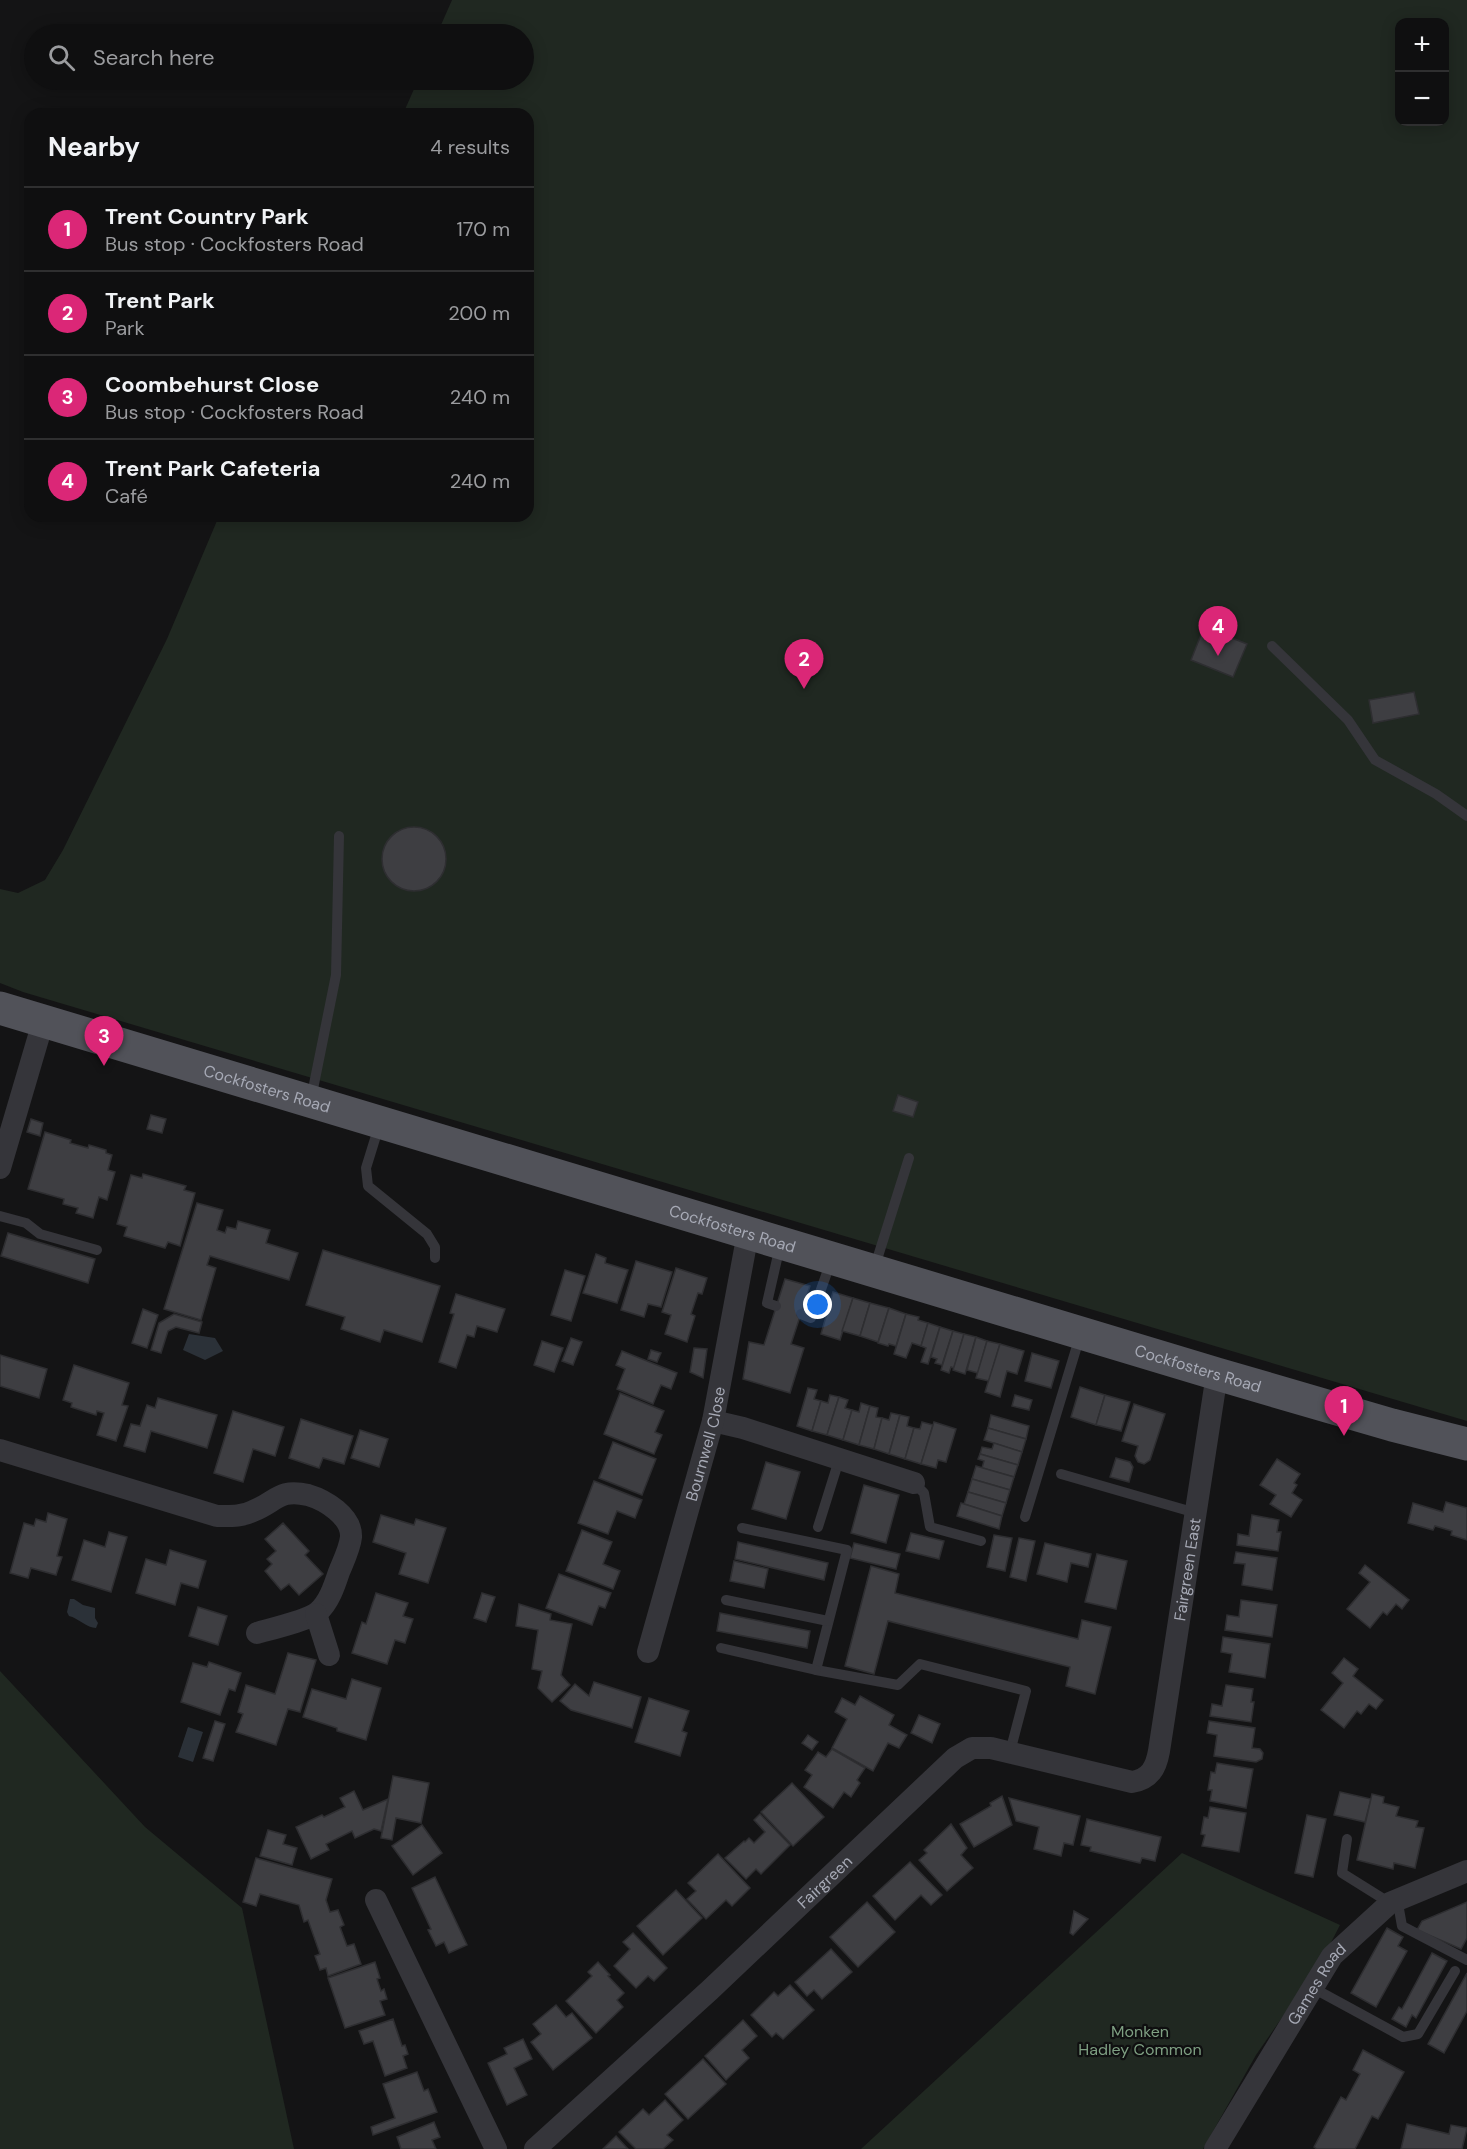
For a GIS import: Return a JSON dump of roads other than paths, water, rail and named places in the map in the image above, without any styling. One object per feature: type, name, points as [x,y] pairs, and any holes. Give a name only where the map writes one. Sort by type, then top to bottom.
[{"type":"main road","name":"Cockfosters Road","points":[[0,1008],[1217,1374],[1392,1425],[1467,1444]]},
{"type":"street","points":[[0,1168],[42,1022]]},
{"type":"street","name":"Bournwell Close","points":[[648,1652],[713,1420],[748,1233]]},
{"type":"street","name":"Fairgreen East","points":[[1156,1764],[1217,1374]]},
{"type":"street","points":[[713,1420],[914,1483]]},
{"type":"street","points":[[0,1450],[217,1516],[237,1517],[255,1511],[273,1498],[289,1493],[308,1495],[327,1502],[348,1525],[351,1538],[327,1602],[315,1614],[257,1633]]},
{"type":"street","points":[[315,1614],[329,1655]]},
{"type":"street","name":"Fairgreen","points":[[535,2149],[710,1990],[955,1758],[972,1748],[991,1748],[1132,1782],[1142,1780],[1149,1775],[1156,1764]]},
{"type":"street","name":"Games Road","points":[[1215,2149],[1332,1956],[1393,1901],[1467,1871]]},
{"type":"street","points":[[376,1900],[496,2149]]},
{"type":"lane","points":[[1272,646],[1348,720],[1375,760],[1436,794],[1467,816]]},
{"type":"lane","points":[[311,1102],[336,975],[339,836]]},
{"type":"lane","points":[[380,1123],[366,1168],[368,1186],[427,1234],[435,1247],[435,1258]]},
{"type":"lane","points":[[873,1271],[909,1158]]},
{"type":"lane","points":[[0,1216],[26,1223],[40,1234],[97,1250]]},
{"type":"lane","points":[[776,1306],[767,1303],[781,1243]]},
{"type":"lane","points":[[801,1314],[812,1318],[832,1258]]},
{"type":"lane","points":[[1024,1517],[1081,1333]]},
{"type":"lane","points":[[818,1527],[839,1460]]},
{"type":"lane","points":[[1061,1474],[1196,1513]]},
{"type":"lane","points":[[914,1483],[924,1493],[930,1527],[981,1541]]},
{"type":"lane","points":[[742,1528],[847,1550],[816,1670]]},
{"type":"lane","points":[[726,1600],[828,1621]]},
{"type":"lane","points":[[722,1648],[816,1670],[898,1685],[920,1664],[1026,1691],[1010,1752]]},
{"type":"lane","points":[[1347,1839],[1342,1873],[1393,1901],[1402,1926],[1467,1960]]},
{"type":"lane","points":[[1313,1988],[1403,2037],[1418,2034],[1455,1971]]},
{"type":"place","name":"Trent Park Cafeteria","points":[[1218,656]]},
{"type":"place","name":"Trent Park","points":[[804,689]]},
{"type":"place","name":"Coombehurst Close","points":[[104,1066]]},
{"type":"place","name":"Trent Country Park","points":[[1344,1436]]},
{"type":"park label","name":"Monken Hadley Common","points":[[1140,2040]]}]
